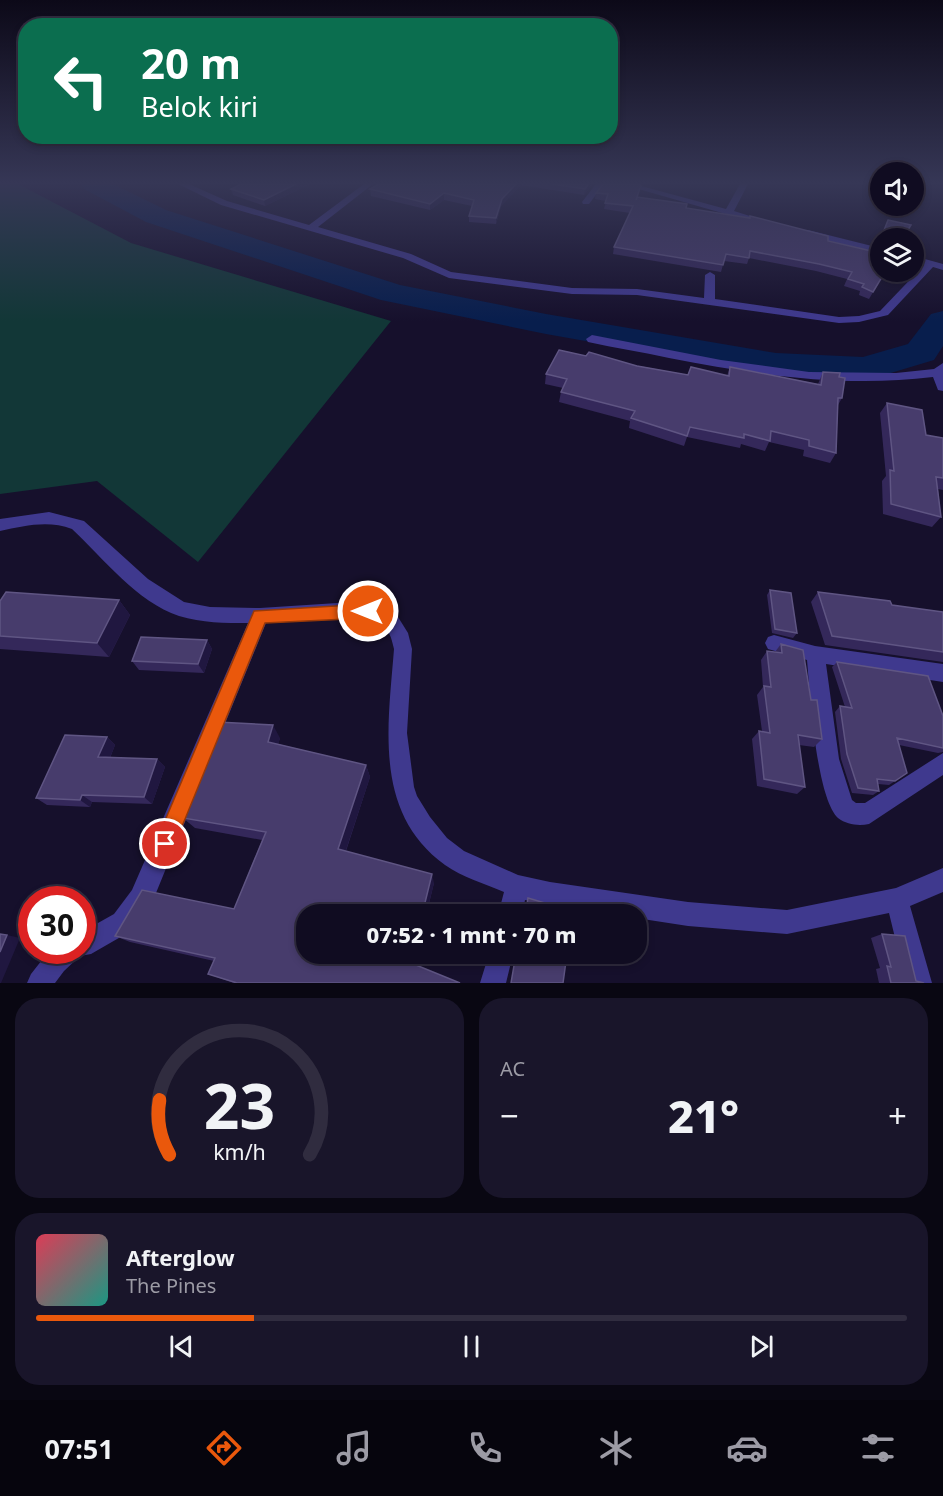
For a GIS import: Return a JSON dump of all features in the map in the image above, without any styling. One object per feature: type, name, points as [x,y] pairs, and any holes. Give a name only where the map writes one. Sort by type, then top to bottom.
[{"type":"street","points":[[322,230],[398,252],[435,271],[463,278],[572,291],[637,292],[839,320],[866,318],[884,313],[938,266]]},
{"type":"street","points":[[797,230],[870,248]]},
{"type":"street","points":[[709,302],[710,275]]},
{"type":"street","points":[[592,339],[726,364],[828,378],[907,377],[940,369],[943,387]]},
{"type":"street","points":[[0,525],[37,518],[65,519],[78,525],[161,600],[182,609],[208,614],[260,616],[353,610],[380,615],[392,622],[399,633],[403,649],[397,745],[403,787],[409,803],[422,825],[439,846],[456,859],[517,886],[550,894],[688,914],[787,922],[897,900],[943,880]]},
{"type":"street","points":[[96,938],[123,924],[134,912],[148,885],[260,616]]},
{"type":"street","points":[[774,643],[815,654],[943,673]]},
{"type":"street","points":[[815,654],[829,759],[837,797],[843,808],[857,815],[869,813],[943,763]]},
{"type":"street","points":[[513,904],[517,886]]},
{"type":"street","points":[[897,900],[919,983]]},
{"type":"street","points":[[40,983],[54,964]]},
{"type":"street","points":[[494,983],[499,964]]},
{"type":"green space","points":[[0,230],[106,230],[131,243],[391,321],[198,562],[97,481],[0,494]]},
{"type":"building","points":[[622,230],[804,230],[828,236],[828,241],[870,251],[870,282],[879,282],[873,292],[862,287],[864,284],[848,279],[852,272],[750,251],[749,258],[726,254],[723,265],[614,247]]},
{"type":"building","points":[[559,350],[586,356],[589,352],[637,366],[688,375],[691,367],[729,376],[730,367],[821,385],[823,372],[840,373],[839,377],[845,378],[842,398],[838,398],[836,453],[809,446],[809,440],[771,431],[770,441],[744,434],[744,438],[690,427],[687,436],[631,418],[635,411],[561,392],[567,379],[546,374]]},
{"type":"building","points":[[887,403],[922,410],[926,435],[943,438],[943,478],[936,477],[941,517],[891,504],[890,470],[894,471]]},
{"type":"building","points":[[770,590],[791,593],[797,633],[775,629]]},
{"type":"building","points":[[6,592],[119,600],[97,643],[0,636],[0,601]]},
{"type":"building","points":[[818,592],[890,601],[892,605],[943,612],[943,652],[832,636]]},
{"type":"building","points":[[141,637],[207,640],[198,664],[132,661]]},
{"type":"building","points":[[781,644],[803,650],[811,700],[817,700],[822,739],[798,735],[805,787],[764,779],[759,731],[770,733],[764,686],[771,687],[767,651],[782,653]]},
{"type":"building","points":[[837,662],[928,676],[943,716],[943,748],[897,738],[907,773],[895,781],[877,779],[879,791],[858,788],[847,754],[840,706],[852,708]]},
{"type":"building","points":[[217,722],[273,725],[268,742],[366,765],[338,849],[432,874],[425,904],[296,904],[296,964],[413,964],[460,983],[237,983],[208,974],[215,958],[115,936],[142,890],[234,909],[266,832],[183,818],[209,757],[205,757]]},
{"type":"building","points":[[65,735],[107,737],[98,757],[157,759],[144,797],[82,795],[80,800],[36,798]]},
{"type":"building","points":[[528,898],[548,904],[527,904]]},
{"type":"building","points":[[0,934],[7,935],[0,952]]},
{"type":"building","points":[[882,934],[905,936],[916,981],[924,983],[891,983],[887,966],[891,967]]},
{"type":"building","points":[[514,964],[566,964],[563,983],[511,983]]},
{"type":"waterway","points":[[199,230],[393,293],[546,324],[776,364],[864,369],[921,352],[943,321]]},
{"type":"route","points":[[165,844],[260,616],[368,611]]}]
